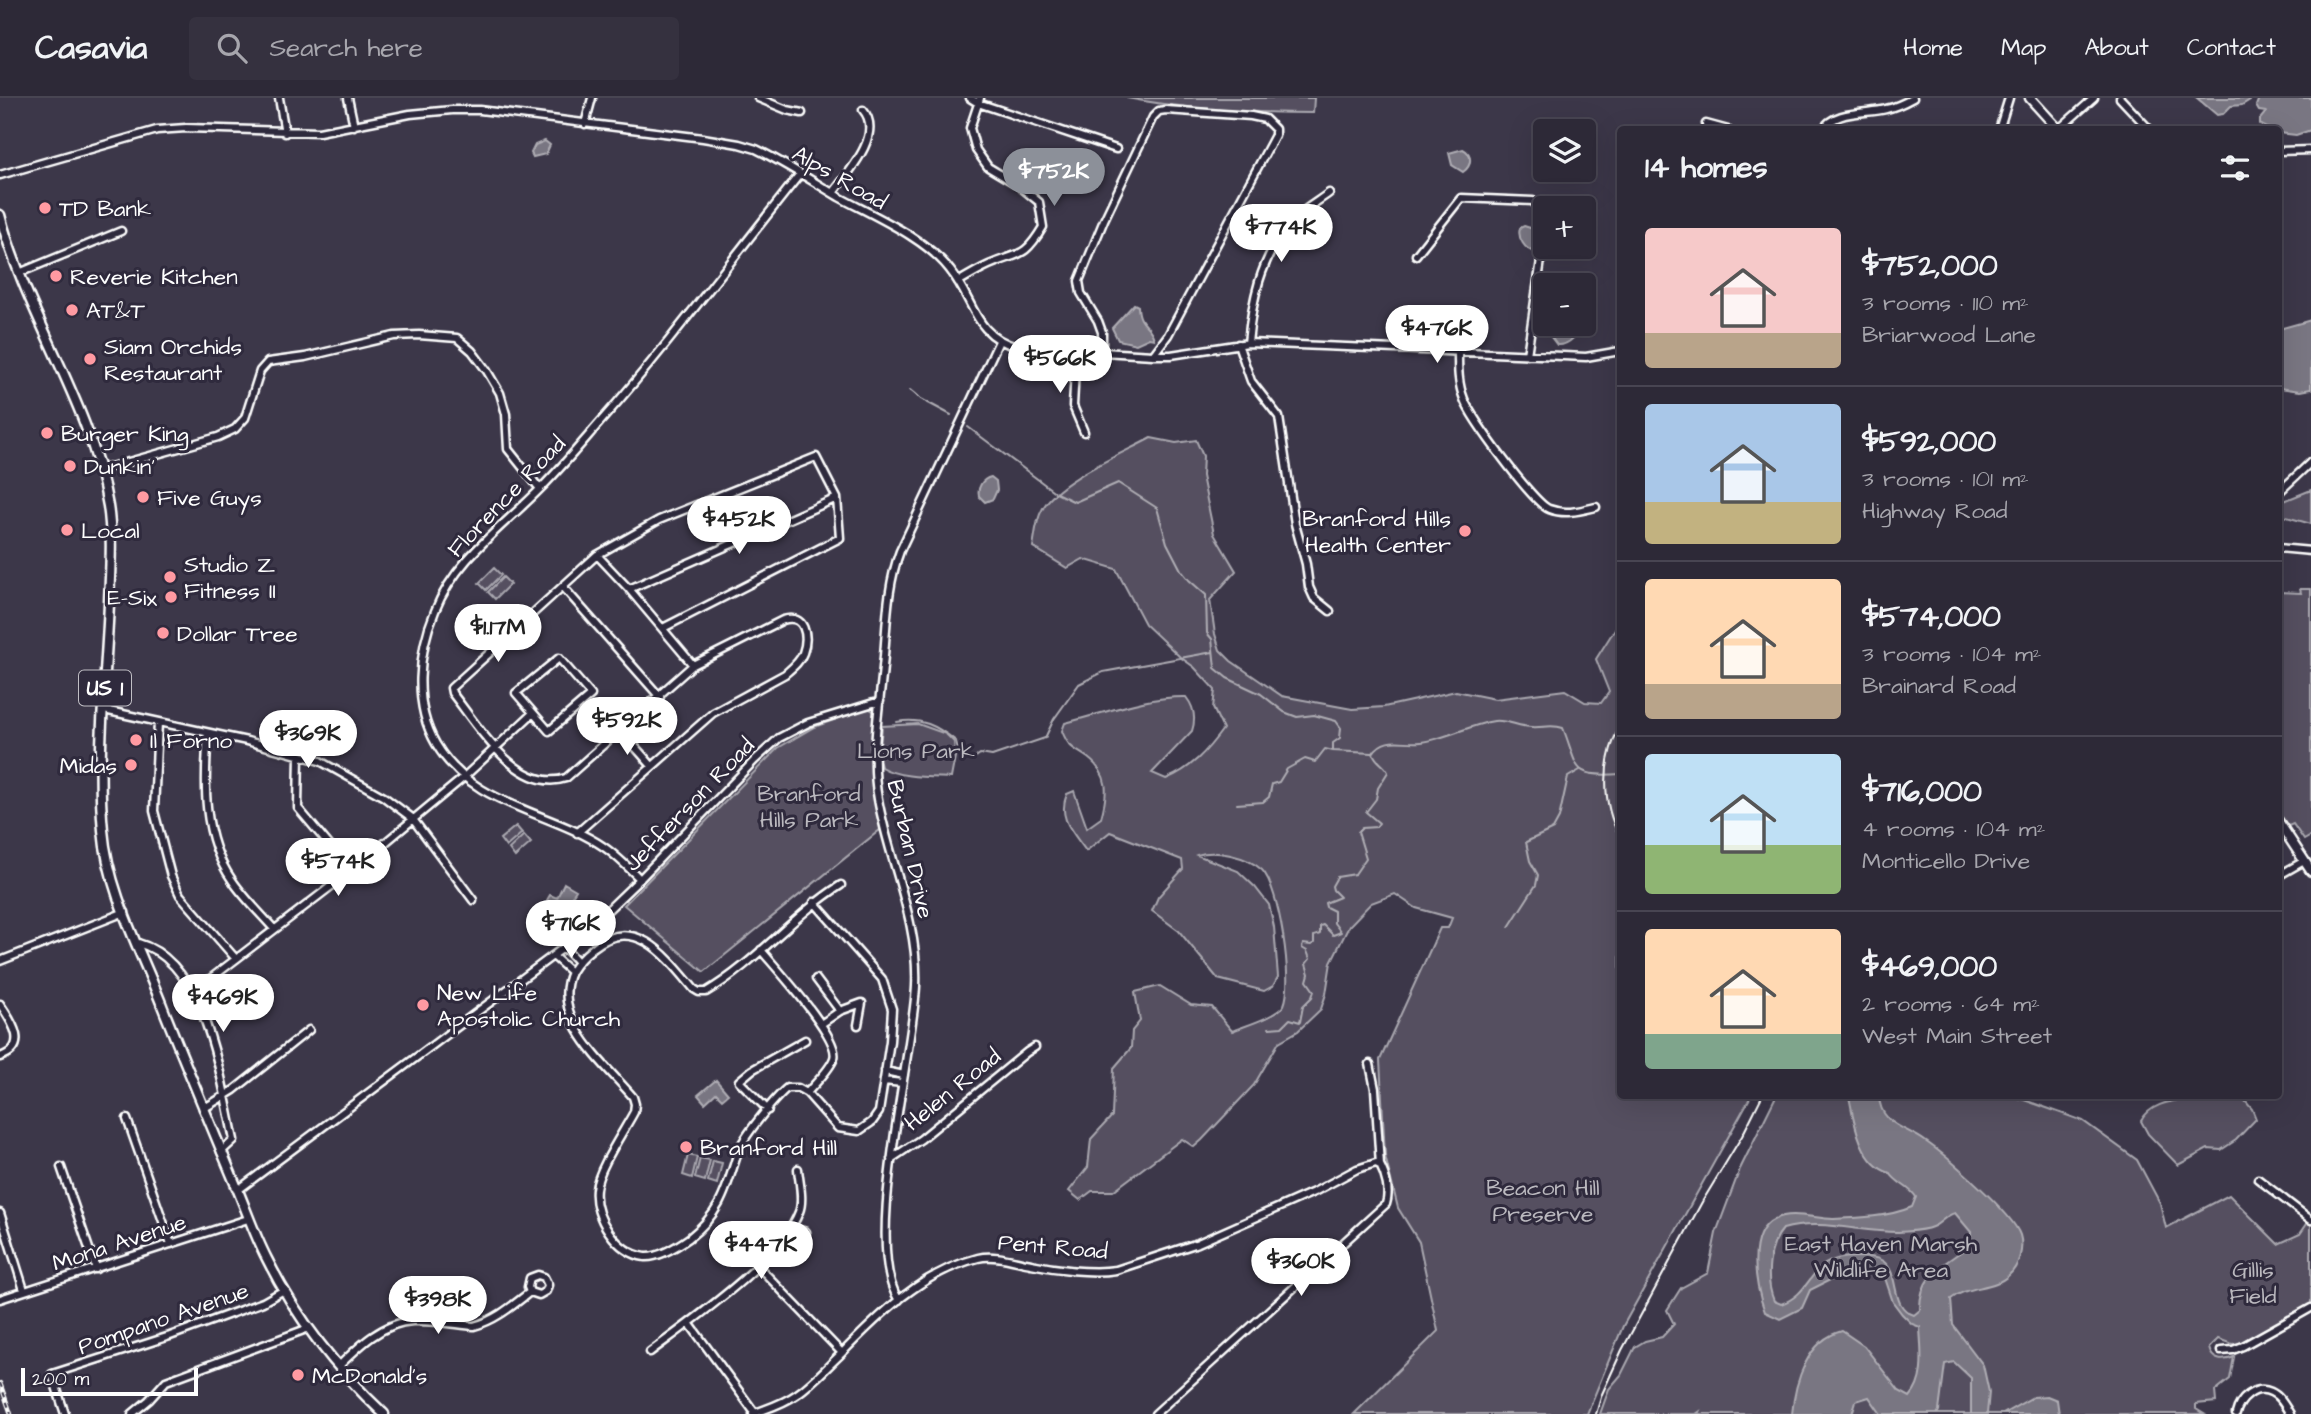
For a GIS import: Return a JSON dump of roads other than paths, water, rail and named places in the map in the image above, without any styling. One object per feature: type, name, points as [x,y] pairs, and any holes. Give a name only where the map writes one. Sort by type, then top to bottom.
[{"type":"main road","points":[[2030,98],[2056,126]]},
{"type":"main road","name":"US 1","points":[[0,215],[19,273],[84,425],[100,470],[109,510],[111,540],[100,794],[103,834],[111,873],[248,1219],[284,1290],[309,1328],[339,1366],[384,1414]]},
{"type":"main road","points":[[2282,827],[2311,872]]},
{"type":"street","points":[[279,98],[285,133]]},
{"type":"street","points":[[348,98],[354,126]]},
{"type":"street","points":[[585,124],[592,98]]},
{"type":"street","points":[[758,98],[802,113]]},
{"type":"street","points":[[970,98],[1116,149]]},
{"type":"street","points":[[1824,126],[1834,118],[1885,110],[1913,98]]},
{"type":"street","points":[[2000,126],[2009,98]]},
{"type":"street","points":[[2062,126],[2094,98]]},
{"type":"street","points":[[2120,98],[2146,126]]},
{"type":"street","points":[[958,282],[990,265],[1016,257],[1033,245],[1043,227],[1039,202],[1018,185],[988,167],[976,149],[970,128],[979,100]]},
{"type":"street","name":"Alps Road","points":[[0,175],[157,130],[209,128],[285,133],[318,132],[410,114],[464,109],[739,144],[765,154],[925,246],[942,260],[958,282],[976,318],[986,331],[999,341]]},
{"type":"street","points":[[833,193],[866,147],[868,116],[863,110]]},
{"type":"street","points":[[1102,352],[1098,321],[1081,293],[1079,281],[1104,220],[1153,117],[1166,110],[1251,116],[1265,120],[1275,129],[1275,135],[1168,335],[1153,355]]},
{"type":"street","points":[[1706,124],[1713,126]]},
{"type":"street","points":[[2282,152],[2311,150]]},
{"type":"street","name":"Florence Road","points":[[640,879],[604,847],[515,806],[463,778],[436,744],[423,710],[421,671],[428,631],[448,585],[472,552],[540,489],[603,419],[800,174]]},
{"type":"street","points":[[1248,343],[1252,303],[1261,271],[1287,225],[1329,192]]},
{"type":"street","points":[[1416,255],[1461,198],[1533,201]]},
{"type":"street","points":[[19,273],[121,231]]},
{"type":"street","points":[[1527,355],[1541,259]]},
{"type":"street","points":[[100,470],[218,437],[235,429],[245,418],[260,371],[268,362],[305,357],[394,335],[419,335],[457,338],[488,370],[500,393],[506,414],[508,449],[540,489]]},
{"type":"street","points":[[999,341],[1030,349],[1153,355],[1171,355],[1248,343],[1586,357],[1617,352]]},
{"type":"street","name":"Burban Drive","points":[[900,1300],[891,1287],[887,1270],[891,1159],[915,1005],[915,949],[876,788],[876,741],[890,588],[895,564],[999,341]]},
{"type":"street","points":[[1238,344],[1251,381],[1279,417],[1295,524],[1309,587],[1314,598],[1330,611]]},
{"type":"street","points":[[1076,351],[1073,406],[1084,432]]},
{"type":"street","points":[[1458,352],[1459,386],[1465,404],[1523,484],[1546,508],[1566,513],[1596,507]]},
{"type":"street","points":[[577,833],[713,713],[785,674],[795,665],[803,653],[806,639],[805,629],[799,620],[783,620],[693,665],[566,778],[555,782],[526,775],[513,765],[452,693],[451,688],[564,588],[597,555],[659,520],[816,457],[837,498],[840,538],[663,628]]},
{"type":"street","points":[[2282,490],[2311,462]]},
{"type":"street","points":[[629,589],[837,498]]},
{"type":"street","points":[[2282,548],[2311,551]]},
{"type":"street","points":[[597,555],[693,665]]},
{"type":"street","points":[[564,588],[660,697]]},
{"type":"street","points":[[559,658],[591,695],[549,731],[533,713],[516,693],[559,658]]},
{"type":"street","name":"Jefferson Road","points":[[238,1191],[565,948],[608,912],[779,738],[808,723],[880,701]]},
{"type":"street","points":[[104,710],[320,761],[384,797],[412,818],[473,900]]},
{"type":"street","points":[[193,992],[351,872],[412,818],[463,778],[533,713]]},
{"type":"street","points":[[158,722],[154,811],[169,871],[180,895],[236,959]]},
{"type":"street","points":[[621,731],[652,765]]},
{"type":"street","points":[[208,733],[205,798],[221,863],[232,881],[274,929]]},
{"type":"street","points":[[299,754],[298,808],[351,872]]},
{"type":"street","points":[[2282,874],[2304,861]]},
{"type":"street","points":[[814,902],[875,968],[887,987],[892,1022],[879,1112],[872,1122],[859,1131],[838,1128],[807,1093],[798,1088],[787,1088],[741,1146],[726,1194],[709,1219],[688,1238],[666,1251],[647,1257],[626,1250],[611,1236],[601,1216],[596,1190],[635,1104],[633,1097],[571,1021],[566,995],[571,972],[578,961],[604,939],[626,934],[637,937],[665,955],[694,989],[706,992],[742,968],[814,902],[841,885]]},
{"type":"street","points":[[0,961],[125,912]]},
{"type":"street","points":[[138,943],[150,947],[173,966],[193,992],[208,1031],[234,1140],[221,1152]]},
{"type":"street","points":[[565,948],[578,961]]},
{"type":"street","points":[[761,950],[821,1024],[835,1055],[807,1093]]},
{"type":"street","points":[[553,956],[571,972]]},
{"type":"street","points":[[816,979],[840,1011]]},
{"type":"street","points":[[821,1024],[840,1011],[862,1003],[858,1025]]},
{"type":"street","points":[[0,1004],[8,1015],[17,1040],[16,1048],[10,1054],[0,1057]]},
{"type":"street","points":[[203,1109],[224,1097],[309,1030]]},
{"type":"street","points":[[768,1110],[739,1081],[752,1070],[805,1040]]},
{"type":"street","name":"Helen Road","points":[[891,1159],[921,1139],[1035,1047]]},
{"type":"street","points":[[1155,1414],[1386,1205],[1387,1187],[1380,1165],[1375,1089],[1370,1064]]},
{"type":"street","points":[[885,1071],[904,1075]]},
{"type":"street","points":[[884,1081],[902,1083]]},
{"type":"street","points":[[127,1119],[171,1244]]},
{"type":"street","name":"Pent Road","points":[[754,1413],[794,1396],[900,1300],[939,1273],[983,1257],[1055,1268],[1102,1272],[1115,1270],[1198,1243],[1315,1191],[1366,1165],[1380,1165]]},
{"type":"street","points":[[61,1167],[96,1269]]},
{"type":"street","points":[[650,1352],[758,1266],[791,1227],[800,1209],[798,1169]]},
{"type":"street","points":[[2258,1179],[2311,1220]]},
{"type":"street","points":[[0,1213],[24,1290]]},
{"type":"street","name":"Mona Avenue","points":[[0,1298],[248,1219]]},
{"type":"street","points":[[791,1227],[806,1232]]},
{"type":"street","points":[[758,1266],[842,1353]]},
{"type":"street","name":"Pompano Avenue","points":[[65,1414],[52,1374],[251,1307],[284,1290]]},
{"type":"street","points":[[339,1366],[363,1342],[393,1326],[411,1320],[474,1326],[499,1316],[530,1292]]},
{"type":"street","points":[[2221,1350],[2233,1350],[2243,1346],[2311,1308]]},
{"type":"street","points":[[689,1323],[754,1413]]},
{"type":"street","points":[[132,1414],[166,1381],[309,1328]]},
{"type":"street","points":[[2236,1414],[2245,1398],[2263,1390],[2277,1396],[2290,1414]]},
{"type":"waterway","points":[[910,390],[951,415]]},
{"type":"waterway","points":[[968,427],[1056,493],[1075,502],[1118,483],[1157,508],[1167,543],[1181,570],[1206,595],[1207,633],[1212,639],[1215,668],[1227,678],[1261,694],[1284,712],[1297,717],[1314,715],[1336,721],[1341,728],[1340,738],[1333,743],[1333,751],[1372,753]]},
{"type":"waterway","points":[[897,722],[914,721],[935,727],[956,741],[959,751],[969,758],[973,759],[980,754],[992,756],[1045,738],[1054,719],[1079,684],[1103,672],[1213,652]]},
{"type":"waterway","points":[[1269,1028],[1282,1027],[1290,1019],[1300,1022],[1303,1006],[1312,997],[1314,991],[1307,981],[1309,974],[1306,964],[1310,959],[1307,951],[1302,948],[1303,944],[1314,943],[1314,936],[1320,934],[1320,926],[1323,925],[1333,935],[1341,932],[1334,923],[1334,911],[1326,907],[1325,903],[1340,897],[1332,886],[1337,877],[1355,874],[1366,858],[1358,832],[1362,828],[1376,827],[1379,823],[1366,812],[1376,799],[1378,788],[1388,772],[1373,753],[1378,747],[1388,742],[1430,740],[1494,721],[1526,727],[1555,726],[1563,728],[1575,761],[1584,772],[1617,774]]},
{"type":"waterway","points":[[1237,804],[1263,802],[1269,797],[1272,784],[1279,782],[1287,769],[1305,759],[1315,762],[1325,749],[1333,751]]},
{"type":"waterway","points":[[1509,927],[1536,885],[1538,875],[1530,861],[1526,842],[1553,829],[1559,818],[1568,777],[1580,770]]},
{"type":"tram line","points":[[1617,732],[1610,753],[1606,782],[1609,810],[1617,830]]},
{"type":"tram line","points":[[1596,1414],[1622,1350],[1760,1099]]},
{"type":"railway","points":[[0,1383],[11,1414]]},
{"type":"place","name":"TD Bank","points":[[45,208]]},
{"type":"place","name":"Reverie Kitchen","points":[[56,276]]},
{"type":"place","name":"AT&T","points":[[72,310]]},
{"type":"place","name":"Siam Orchids Restaurant","points":[[90,359]]},
{"type":"place","name":"Burger King","points":[[47,433]]},
{"type":"place","name":"Dunkin'","points":[[70,466]]},
{"type":"place","name":"Five Guys","points":[[143,497]]},
{"type":"place","name":"Local","points":[[67,530]]},
{"type":"place","name":"Branford Hills Health Center","points":[[1465,531]]},
{"type":"place","name":"Studio Z Fitness II","points":[[170,577]]},
{"type":"place","name":"E-Six","points":[[171,597]]},
{"type":"place","name":"Dollar Tree","points":[[163,633]]},
{"type":"place","name":"Il Forno","points":[[136,740]]},
{"type":"place","name":"Midas","points":[[131,765]]},
{"type":"place","name":"New Life Apostolic Church","points":[[423,1005]]},
{"type":"place","name":"Branford Hill","points":[[686,1147]]},
{"type":"place","name":"McDonald's","points":[[298,1375]]},
{"type":"park label","name":"Lions Park","points":[[916,750]]},
{"type":"park label","name":"Branford Hills Park","points":[[809,806]]},
{"type":"park label","name":"Beacon Hill Preserve","points":[[1543,1200]]},
{"type":"park label","name":"East Haven Marsh Wildlife Area","points":[[1881,1256]]},
{"type":"park label","name":"Gillis Field","points":[[2253,1282]]}]
